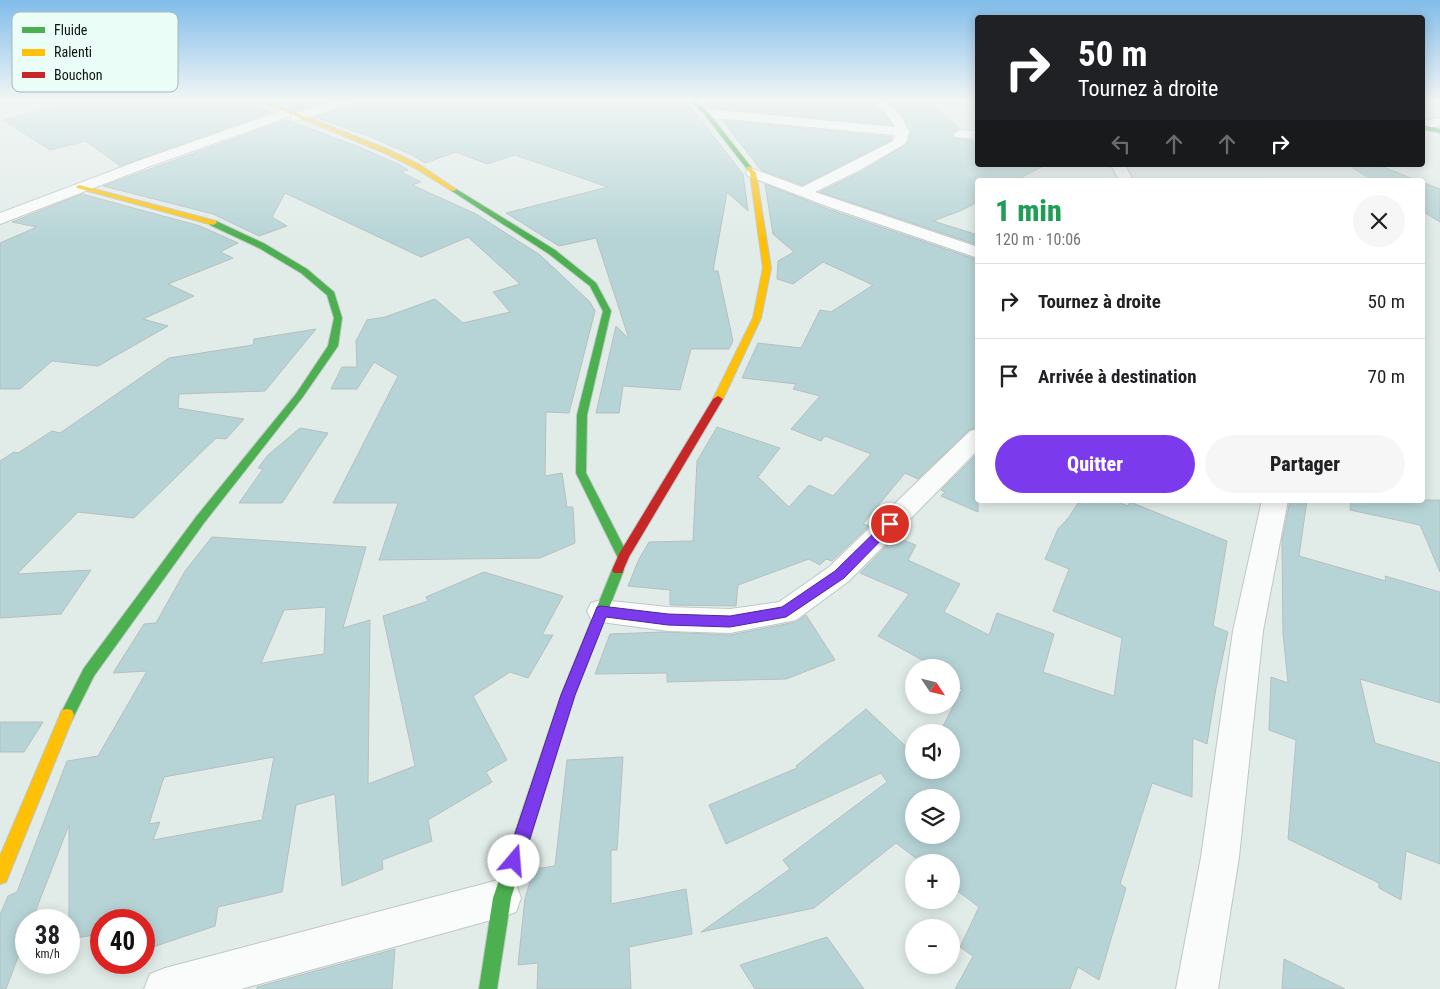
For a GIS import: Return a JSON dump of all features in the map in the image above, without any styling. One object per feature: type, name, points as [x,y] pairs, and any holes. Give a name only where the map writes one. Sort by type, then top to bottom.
[{"type":"street","points":[[0,219],[79,187],[200,146]]},
{"type":"street","points":[[375,146],[406,160],[552,252],[593,285],[607,311],[582,415],[582,473],[623,557]]},
{"type":"street","points":[[733,146],[754,172],[803,192],[975,252]]},
{"type":"street","points":[[803,192],[894,146]]},
{"type":"street","points":[[1120,167],[1125,178]]},
{"type":"street","points":[[488,989],[502,898],[568,695],[601,611],[623,557],[712,412],[757,318],[768,268],[754,172]]},
{"type":"street","points":[[0,876],[59,732],[89,672],[200,520],[299,396],[333,346],[338,318],[331,294],[304,271],[262,246],[207,220],[79,187]]},
{"type":"street","points":[[601,611],[668,619],[730,621],[786,612],[839,574],[975,439]]},
{"type":"street","points":[[1197,989],[1220,857],[1248,632],[1274,503]]},
{"type":"street","points":[[165,989],[502,898]]},
{"type":"building","points":[[44,146],[65,146],[50,150]]},
{"type":"building","points":[[93,146],[175,146],[120,166]]},
{"type":"building","points":[[213,146],[357,146],[400,165],[408,170],[401,172],[421,182],[412,185],[476,214],[540,255],[590,302],[595,311],[569,413],[546,412],[545,476],[562,473],[567,507],[573,507],[575,543],[540,558],[379,560],[398,503],[333,503],[398,376],[374,362],[357,389],[331,389],[342,367],[357,367],[356,341],[367,320],[385,317],[435,299],[463,323],[510,312],[493,292],[520,284],[468,237],[421,257],[285,193],[272,217],[287,226],[259,236],[213,214],[103,186]]},
{"type":"building","points":[[392,146],[721,146],[743,174],[748,211],[727,192],[713,271],[718,271],[733,341],[729,349],[691,349],[680,390],[623,386],[619,413],[596,413],[616,326],[629,339],[596,238],[559,246],[506,213],[608,187],[515,155],[487,164],[456,152],[425,163]]},
{"type":"building","points":[[742,146],[879,146],[802,185],[761,170]]},
{"type":"building","points":[[903,146],[975,146],[975,167],[1041,167],[1021,178],[975,178],[975,204],[933,221],[975,234],[975,244],[820,192],[861,172]]},
{"type":"building","points":[[1383,167],[1411,178],[1369,178],[1353,168]]},
{"type":"building","points":[[1425,183],[1440,189],[1440,222],[1425,213]]},
{"type":"building","points":[[765,184],[828,209],[975,259],[975,428],[969,430],[918,479],[905,473],[863,524],[869,526],[832,561],[826,559],[820,565],[809,559],[738,585],[736,606],[670,605],[670,590],[628,586],[639,559],[649,542],[693,541],[697,461],[717,427],[780,448],[758,477],[789,507],[809,485],[833,496],[871,454],[825,436],[821,441],[791,429],[820,396],[793,389],[796,384],[742,378],[758,343],[801,348],[820,310],[831,312],[873,285],[823,262],[793,284],[777,279],[778,261],[794,252],[773,234]]},
{"type":"building","points":[[82,194],[200,226],[238,243],[220,252],[233,258],[168,284],[194,296],[143,319],[168,326],[98,366],[52,361],[20,389],[0,389],[0,243],[37,227],[12,222]]},
{"type":"building","points":[[316,329],[265,391],[179,394],[178,408],[244,419],[226,439],[216,438],[134,518],[78,512],[17,574],[91,570],[61,614],[0,618],[0,461],[14,452],[18,453],[52,431],[60,433],[169,358],[253,345],[254,339]]},
{"type":"building","points":[[300,428],[328,433],[282,503],[239,503],[263,469],[258,468],[268,455]]},
{"type":"building","points":[[975,456],[975,503],[978,503],[978,512],[941,496],[945,492],[941,490]]},
{"type":"building","points":[[1425,500],[1440,500],[1440,572],[1420,525],[1350,510],[1351,503],[1425,503]]},
{"type":"building","points":[[1078,503],[1120,503],[1128,506],[1130,503],[1132,503],[1227,541],[1213,626],[1228,632],[1207,744],[1193,738],[1192,797],[1152,783],[1120,884],[1126,888],[1099,980],[1078,967],[1070,989],[955,989],[973,956],[960,947],[979,907],[960,893],[960,854],[910,854],[896,843],[814,908],[701,932],[790,869],[783,860],[887,782],[881,773],[726,844],[709,805],[797,768],[796,766],[866,709],[905,746],[905,779],[960,779],[960,724],[944,724],[949,714],[960,714],[960,693],[962,689],[960,688],[960,659],[920,659],[878,636],[909,594],[860,573],[895,537],[916,545],[908,560],[960,584],[944,612],[989,635],[997,613],[1054,634],[1043,672],[1114,696],[1122,638],[1053,611],[1069,569],[1045,559],[1058,529]]},
{"type":"building","points":[[1289,503],[1307,503],[1299,556],[1386,581],[1385,576],[1440,592],[1440,703],[1360,679],[1375,743],[1440,763],[1440,864],[1406,851],[1401,900],[1379,888],[1379,883],[1288,839],[1296,740],[1269,730],[1271,677],[1288,683],[1283,633],[1282,541]]},
{"type":"building","points":[[212,537],[366,547],[343,628],[370,620],[368,784],[415,766],[383,616],[428,601],[426,597],[484,572],[563,596],[542,635],[553,635],[528,678],[510,672],[473,696],[507,760],[486,772],[492,782],[428,820],[432,841],[382,860],[383,869],[342,886],[335,794],[296,805],[282,892],[218,907],[215,926],[155,946],[155,909],[90,909],[90,936],[80,937],[80,909],[69,909],[69,825],[36,909],[15,909],[15,965],[6,989],[0,989],[0,915],[8,896],[17,892],[67,761],[98,756],[147,671],[113,673],[144,624],[156,623],[185,571]],"holes":[[[326,607],[324,654],[261,663],[284,610]],[[274,757],[262,820],[153,840],[160,822],[149,824],[164,777]]]},
{"type":"building","points":[[806,615],[835,660],[786,679],[667,682],[667,673],[595,674],[610,634],[664,632],[730,635],[796,622]]},
{"type":"building","points":[[0,722],[43,722],[24,752],[0,752]]},
{"type":"building","points":[[623,757],[617,850],[611,850],[611,904],[686,889],[692,934],[629,947],[631,989],[537,989],[538,963],[518,965],[525,898],[534,869],[555,866],[567,760]]},
{"type":"building","points":[[827,937],[864,989],[755,989],[740,965]]},
{"type":"building","points":[[395,949],[392,989],[257,989],[257,987]]},
{"type":"building","points":[[1284,959],[1345,989],[1282,989]]},
{"type":"traffic: fast","points":[[732,146],[749,168]]},
{"type":"traffic: fast","points":[[454,190],[552,252],[593,285],[607,311],[582,415],[581,473],[623,557]]},
{"type":"traffic: fast","points":[[67,715],[89,672],[200,520],[299,396],[333,346],[338,318],[331,294],[304,271],[262,246],[213,223]]},
{"type":"traffic: fast","points":[[488,989],[502,898],[568,695],[618,570]]},
{"type":"traffic: slow","points":[[375,146],[418,167],[454,190]]},
{"type":"traffic: slow","points":[[718,399],[757,318],[767,268],[753,173],[749,168]]},
{"type":"traffic: slow","points":[[79,187],[213,223]]},
{"type":"traffic: slow","points":[[0,876],[67,715]]},
{"type":"traffic: jam","points":[[618,570],[623,557],[718,399]]},
{"type":"route","points":[[514,861],[568,695],[601,611],[668,619],[730,621],[786,612],[839,574],[890,524]]}]
